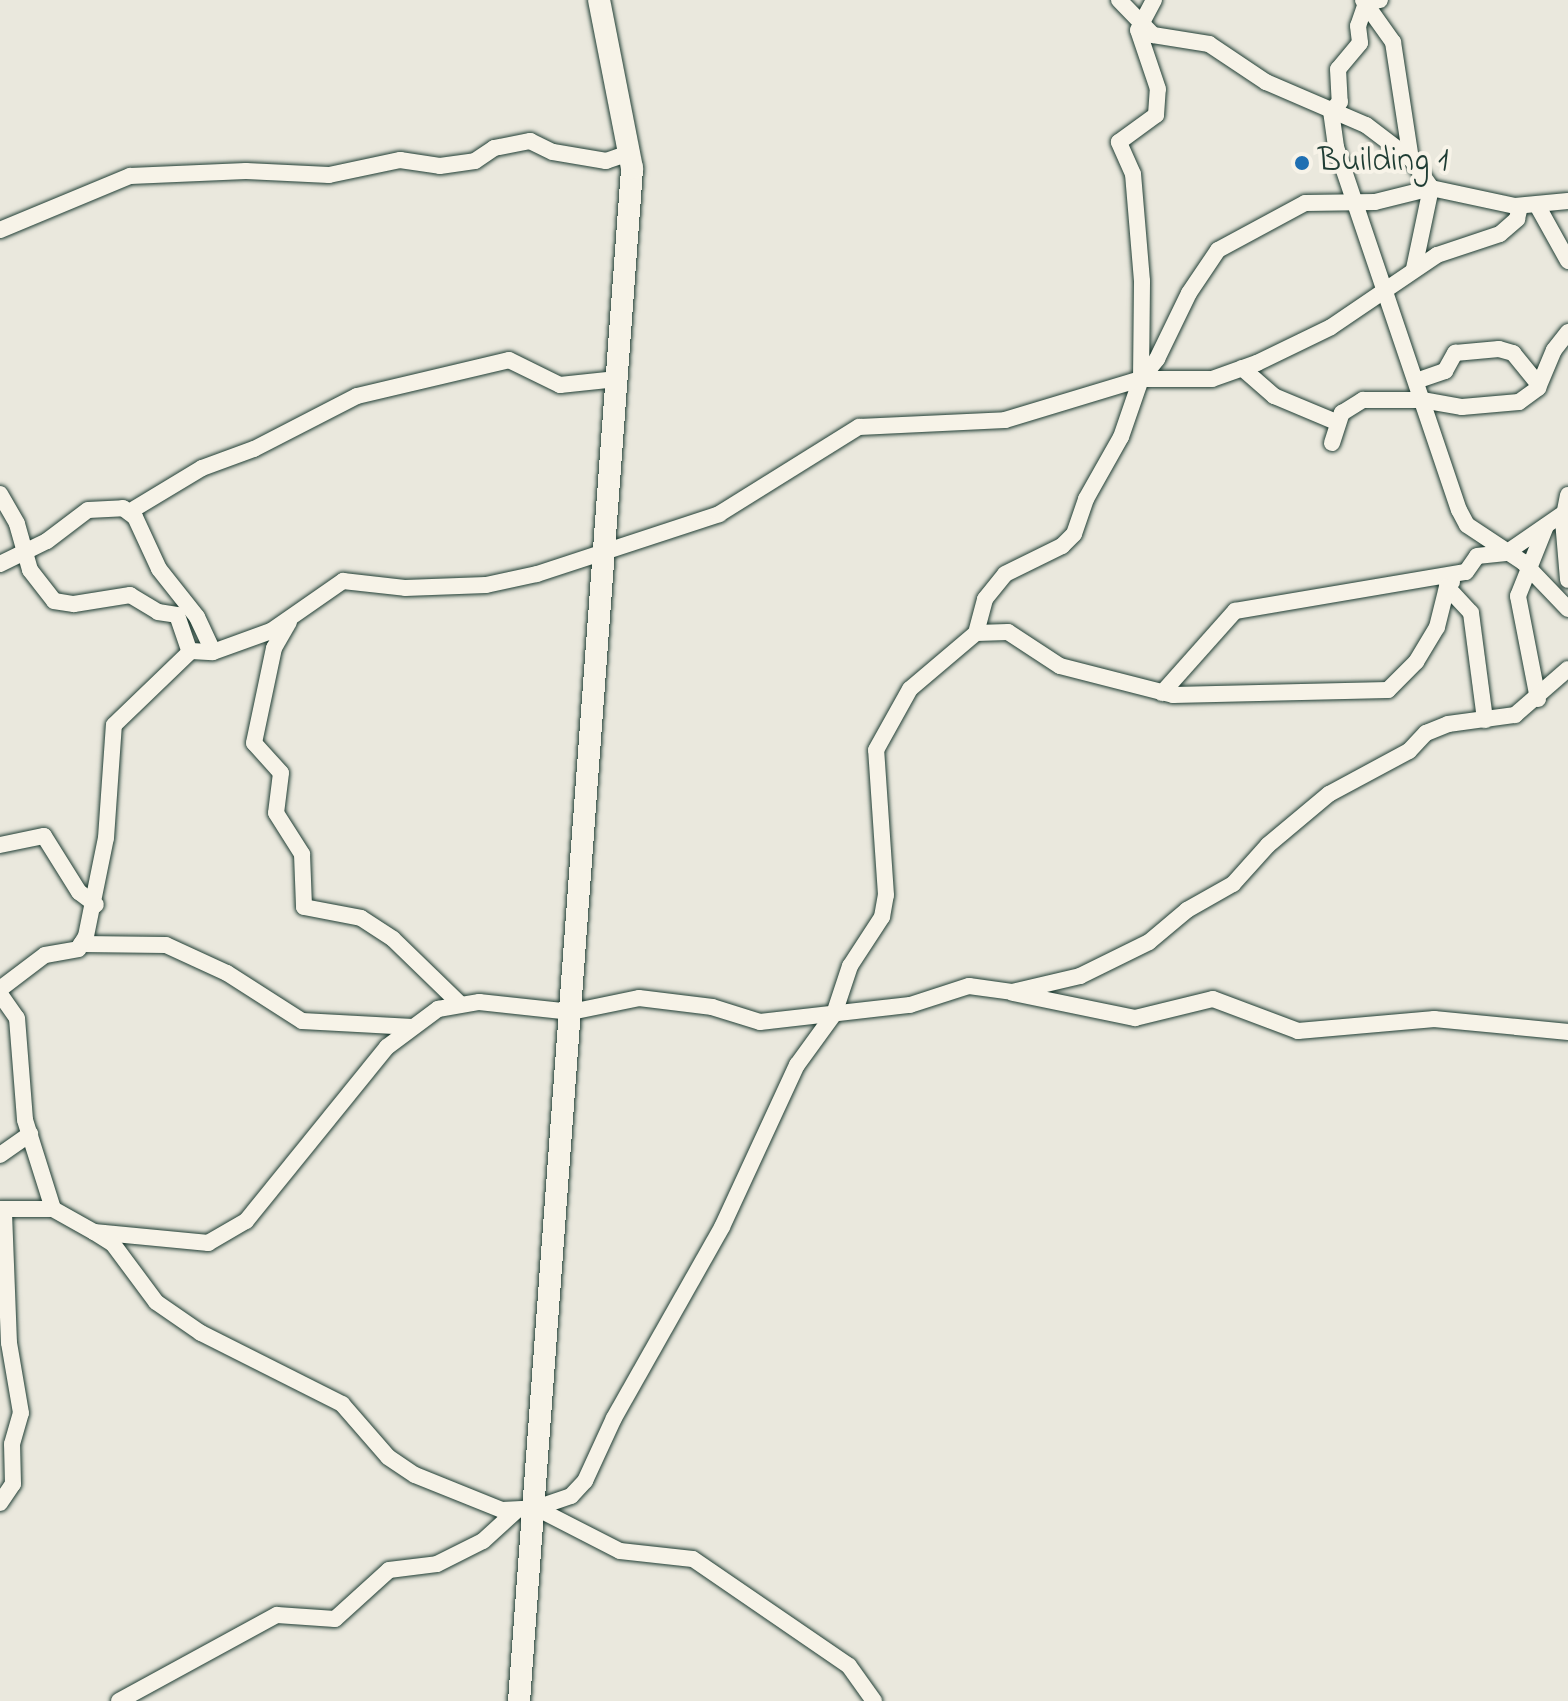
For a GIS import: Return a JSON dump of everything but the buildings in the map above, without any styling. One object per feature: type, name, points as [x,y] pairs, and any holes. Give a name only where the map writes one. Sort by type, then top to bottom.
[{"type":"main road","points":[[519,1701],[526,1509],[571,1012],[617,379],[629,153],[599,0]]},
{"type":"street","points":[[1119,0],[1139,25],[1153,35],[1209,44],[1266,82],[1366,125],[1411,159],[1431,188],[1414,269]]},
{"type":"street","points":[[1141,379],[1137,347],[1142,281],[1133,174],[1119,142],[1156,115],[1158,89],[1140,45],[1139,25],[1154,0]]},
{"type":"street","points":[[1331,111],[1340,102],[1338,69],[1360,43],[1358,26],[1370,1]]},
{"type":"street","points":[[1370,1],[1393,42],[1411,159]]},
{"type":"street","points":[[1331,111],[1336,147],[1359,202],[1382,292],[1467,525],[1530,568],[1568,609]]},
{"type":"street","points":[[0,230],[130,176],[246,171],[329,175],[400,160],[458,164],[494,148],[530,141],[553,152],[606,161],[629,153]]},
{"type":"street","points":[[119,1701],[277,1615],[335,1619],[389,1570],[437,1564],[483,1541],[526,1509],[571,1496],[585,1481],[614,1418],[722,1227],[797,1065],[831,1017],[850,966],[885,906],[876,759],[882,733],[910,689],[976,633],[981,608],[998,582],[1074,534],[1086,499],[1121,437],[1141,379],[1157,359],[1189,293],[1218,250],[1305,203],[1359,202],[1431,188],[1528,206],[1568,201]]},
{"type":"street","points":[[1528,206],[1568,261]]},
{"type":"street","points":[[53,1209],[30,1134],[20,1031],[12,1008],[0,992],[45,955],[71,952],[81,944],[96,905],[114,725],[190,652],[213,652],[289,620],[343,581],[405,588],[486,585],[719,514],[859,427],[1005,420],[1141,379],[1212,379],[1331,327],[1414,269],[1453,247],[1500,234],[1528,206]]},
{"type":"street","points":[[1332,443],[1336,422],[1363,400],[1422,400],[1462,407],[1519,402],[1539,385],[1554,350],[1568,332]]},
{"type":"street","points":[[1416,381],[1445,371],[1455,353],[1499,349],[1513,353],[1539,385]]},
{"type":"street","points":[[129,512],[202,468],[254,449],[357,396],[509,360],[560,385],[617,379]]},
{"type":"street","points":[[1242,368],[1274,396],[1336,422]]},
{"type":"street","points":[[0,494],[17,524],[22,552],[54,601],[74,604],[130,595],[158,612],[179,617],[190,652]]},
{"type":"street","points":[[1568,495],[1564,513],[1568,580]]},
{"type":"street","points":[[0,564],[47,541],[88,510],[114,506],[129,512],[159,569],[207,634],[213,652]]},
{"type":"street","points":[[976,633],[1008,632],[1060,666],[1162,693],[1249,697],[1394,688],[1437,627],[1447,587],[1466,572],[1477,556],[1506,553],[1564,513]]},
{"type":"street","points":[[1538,699],[1518,596],[1546,526]]},
{"type":"street","points":[[1162,693],[1235,611],[1466,572]]},
{"type":"street","points":[[1447,587],[1471,613],[1485,720]]},
{"type":"street","points":[[289,620],[274,648],[254,743],[281,773],[276,813],[302,854],[304,907],[361,918],[393,939],[460,1004]]},
{"type":"street","points":[[1003,991],[1080,976],[1149,942],[1187,910],[1233,884],[1268,845],[1329,794],[1409,751],[1434,728],[1515,715],[1538,699],[1568,669]]},
{"type":"street","points":[[0,845],[44,836],[79,892],[96,905]]},
{"type":"street","points":[[81,944],[166,945],[227,973],[302,1021],[413,1027]]},
{"type":"street","points":[[94,1232],[208,1243],[246,1221],[387,1047],[438,1009],[460,1004],[571,1012],[639,998],[712,1007],[760,1022],[831,1017],[910,1005],[969,986],[1135,1018],[1213,999],[1298,1031],[1434,1019],[1568,1032]]},
{"type":"street","points":[[0,1155],[30,1134]]},
{"type":"street","points":[[0,1503],[13,1484],[12,1444],[21,1413],[9,1343],[2,1209],[53,1209],[113,1244],[156,1302],[201,1333],[342,1404],[399,1465],[484,1504],[526,1509],[620,1551],[693,1559],[849,1666],[874,1701]]},
{"type":"place","name":"Building 1","points":[[1302,163]]}]
